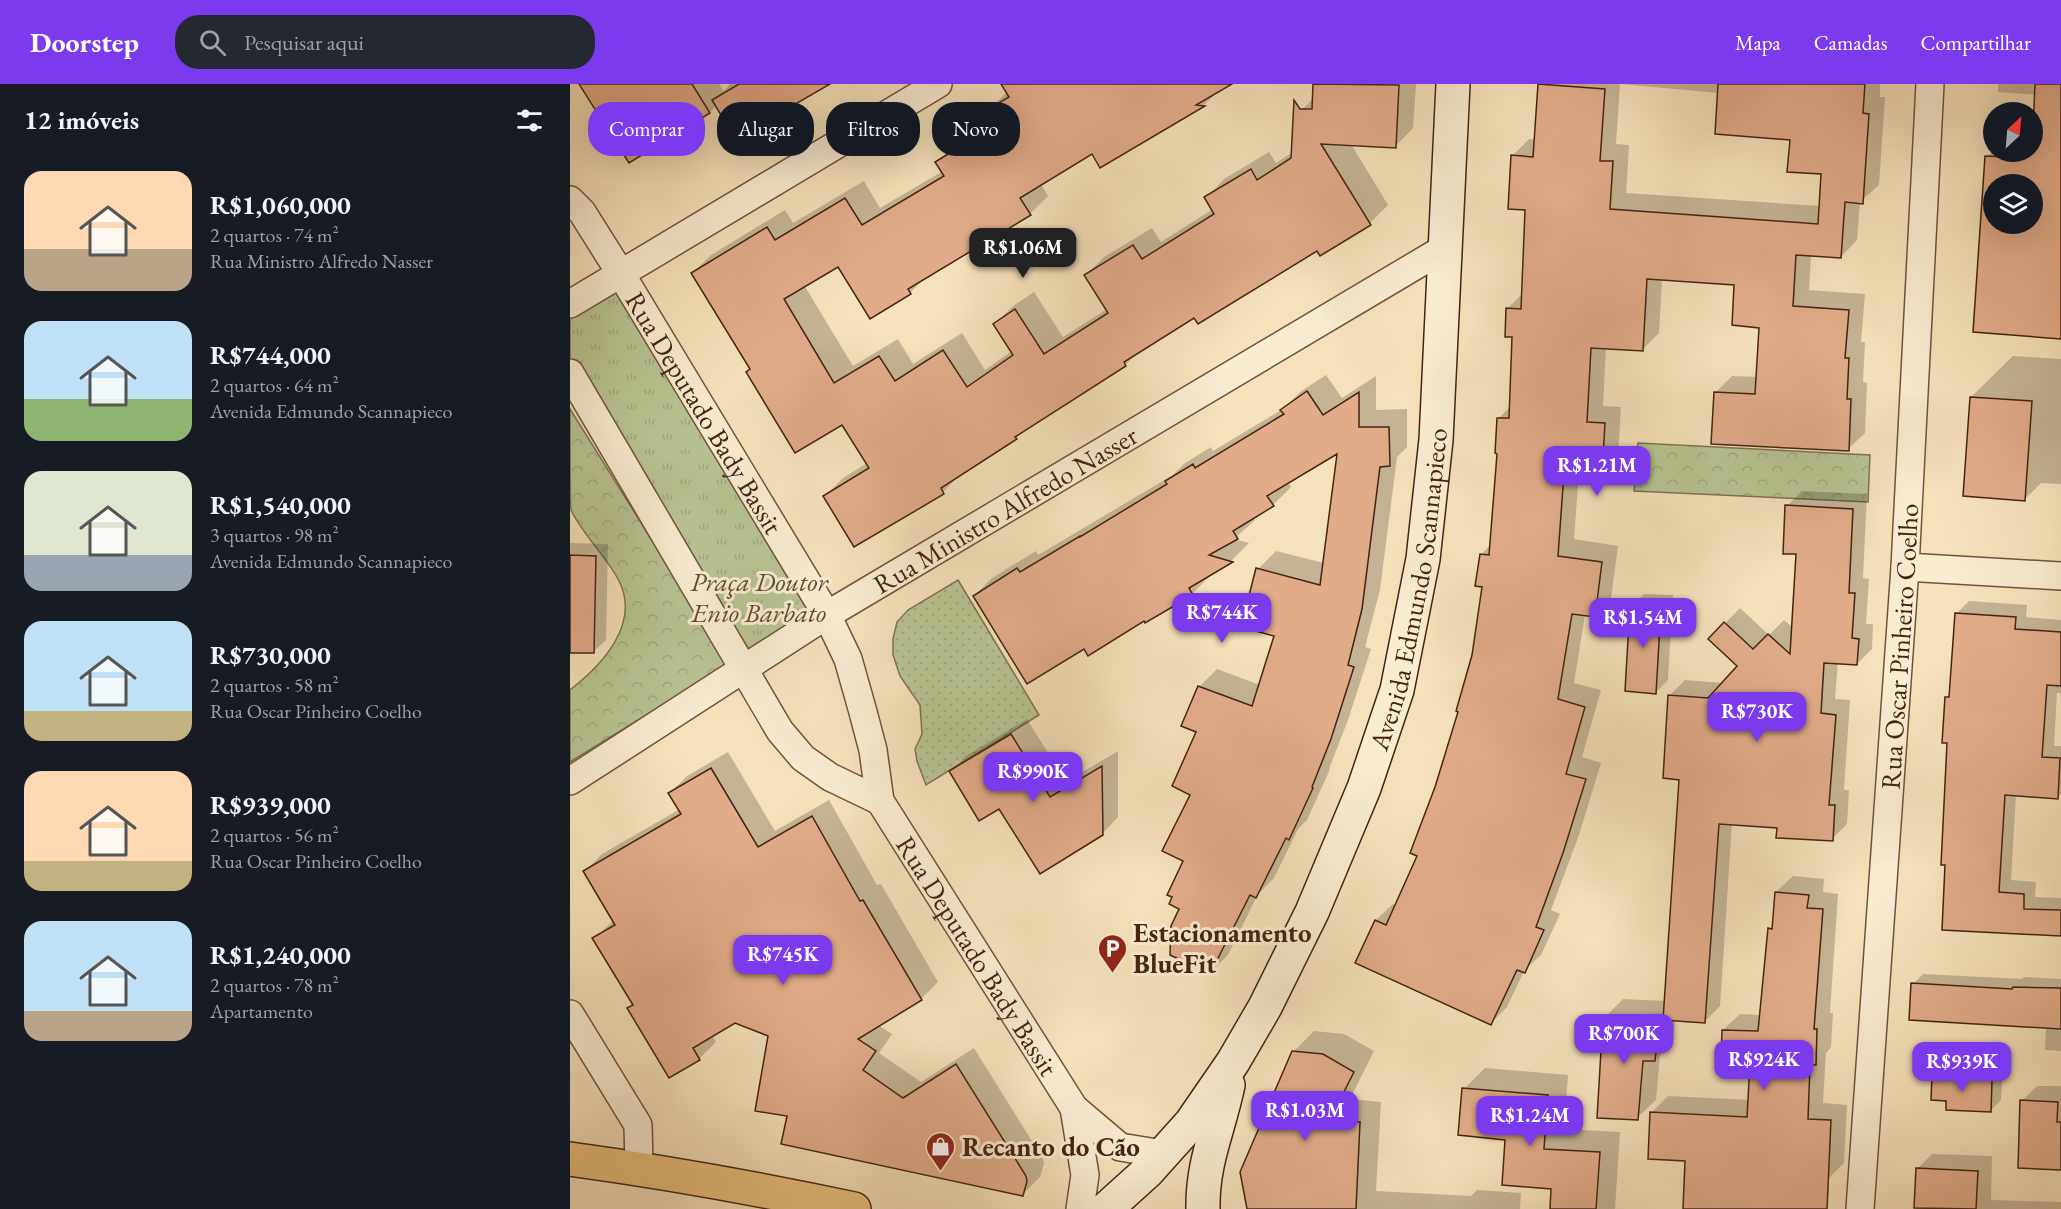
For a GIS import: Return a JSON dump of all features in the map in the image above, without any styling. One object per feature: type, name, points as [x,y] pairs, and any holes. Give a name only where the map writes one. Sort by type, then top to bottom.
[{"type":"highway","points":[[570,1159],[762,1189],[854,1209]]},
{"type":"main road","name":"Avenida Edmundo Scannapieco","points":[[1106,1209],[1127,1192],[1191,1123],[1233,1062],[1265,1007],[1312,912],[1364,788],[1397,690],[1423,559],[1436,440],[1453,84]]},
{"type":"main road","name":"Avenida Edmundo Scannapieco","points":[[1203,1209],[1203,1188],[1211,1143],[1225,1099],[1233,1062]]},
{"type":"street","points":[[570,304],[621,274],[899,94],[938,84]]},
{"type":"street","name":"Rua Oscar Pinheiro Coelho","points":[[1860,1209],[1905,567],[1930,84]]},
{"type":"street","name":"Rua Deputado Bady Bassit","points":[[570,200],[582,212],[621,274],[827,615],[848,659],[864,712],[873,750],[880,801],[1074,1108],[1120,1147],[1163,1154]]},
{"type":"street","name":"Rua Ministro Alfredo Nasser","points":[[570,781],[827,615],[1445,248]]},
{"type":"street","points":[[570,373],[745,670],[764,708],[780,731],[803,758],[830,777],[880,801]]},
{"type":"street","points":[[1905,567],[2061,576]]},
{"type":"street","points":[[570,1014],[638,1125],[639,1168]]},
{"type":"street","name":"Rua Deputado Bady Bassit","points":[[1074,1108],[1085,1175],[1080,1209]]},
{"type":"green space","name":"Praça Doutor Enio Barbato","points":[[621,274],[827,615],[745,670],[570,373],[570,304]]},
{"type":"green space","points":[[570,409],[729,664],[570,762],[570,690],[606,655],[622,627],[625,611],[624,595],[618,579],[571,510]]},
{"type":"green space","points":[[1638,443],[1870,455],[1868,502],[1634,491]]},
{"type":"green space","points":[[958,580],[1039,715],[926,785],[915,749],[922,734],[920,705],[900,676],[893,655],[893,639],[897,622],[908,610]]},
{"type":"building","points":[[579,84],[692,84],[703,102],[590,102]]},
{"type":"building","points":[[739,84],[830,84],[799,102],[717,102],[717,108],[712,100]]},
{"type":"building","points":[[1001,84],[1232,84],[1196,105],[1205,106],[1100,168],[1092,154],[1020,198],[1031,215],[908,289],[911,294],[870,319],[838,267],[784,299],[834,383],[879,356],[895,381],[943,350],[967,387],[1013,355],[993,324],[1015,309],[1044,354],[1108,313],[1084,275],[1133,245],[1142,259],[1214,214],[1204,197],[1251,169],[1257,180],[1291,158],[1294,100],[1300,109],[1312,109],[1313,84],[1399,85],[1396,148],[1321,144],[1371,225],[1320,256],[1317,251],[1198,324],[1194,318],[1124,362],[1126,366],[1015,437],[1017,439],[941,488],[944,494],[854,547],[823,496],[869,468],[842,425],[795,453],[746,372],[750,369],[691,273],[767,227],[775,240],[845,198],[862,225],[944,176],[935,162],[945,156],[1020,156],[1020,102],[1001,102],[1009,97]]},
{"type":"building","points":[[1538,84],[1605,89],[1600,161],[1613,161],[1610,209],[1818,224],[1821,174],[1787,172],[1790,140],[1715,134],[1718,84],[1865,84],[1863,113],[1869,114],[1863,204],[1845,202],[1841,258],[1796,255],[1793,306],[1849,310],[1845,358],[1849,358],[1847,399],[1851,399],[1849,451],[1711,444],[1714,392],[1755,394],[1759,328],[1732,325],[1734,285],[1647,279],[1643,351],[1591,348],[1587,422],[1605,423],[1602,475],[1564,473],[1558,556],[1602,562],[1595,617],[1572,614],[1558,699],[1585,707],[1566,774],[1586,779],[1563,853],[1536,927],[1544,930],[1525,973],[1517,970],[1491,1025],[1355,963],[1375,920],[1386,925],[1417,856],[1410,853],[1435,787],[1458,712],[1456,711],[1472,655],[1482,587],[1475,586],[1480,554],[1489,555],[1497,454],[1495,453],[1497,418],[1509,418],[1512,337],[1505,337],[1506,308],[1521,309],[1525,210],[1508,209],[1511,155],[1533,157]]},
{"type":"building","points":[[2035,84],[2061,84],[2061,339],[1973,332],[1983,185],[1983,234],[2043,234],[2043,174],[1984,174],[1985,162],[2043,162],[2043,102],[2034,102]]},
{"type":"building","points":[[705,105],[710,113],[705,116]]},
{"type":"building","points":[[625,156],[640,156],[629,163]]},
{"type":"building","points":[[1307,391],[1323,415],[1359,392],[1359,427],[1389,427],[1390,466],[1380,467],[1362,609],[1348,665],[1354,667],[1331,739],[1313,788],[1289,840],[1286,838],[1256,898],[1250,895],[1210,974],[1170,955],[1171,926],[1179,909],[1169,904],[1172,897],[1167,895],[1183,861],[1162,851],[1190,795],[1172,786],[1196,732],[1181,726],[1198,686],[1252,706],[1274,636],[1241,627],[1256,568],[1320,585],[1337,454],[1267,496],[1274,506],[1233,531],[1238,539],[1209,555],[1233,562],[1189,588],[1193,595],[1145,623],[1144,621],[1088,656],[1084,649],[1027,684],[973,596],[1017,568],[1020,572],[1080,537],[1167,484],[1165,481],[1193,464],[1195,468],[1284,414],[1280,410]]},
{"type":"building","points":[[1970,397],[2032,401],[2025,501],[1963,496]]},
{"type":"building","points":[[1785,505],[1853,509],[1849,593],[1855,593],[1852,638],[1859,639],[1857,665],[1824,663],[1821,713],[1836,715],[1829,805],[1835,805],[1833,841],[1776,838],[1777,828],[1719,824],[1705,1023],[1663,1020],[1679,780],[1663,778],[1668,695],[1708,698],[1737,666],[1708,639],[1724,622],[1753,649],[1768,634],[1790,654],[1796,554],[1783,554]]},
{"type":"building","points":[[570,555],[596,556],[594,653],[570,653]]},
{"type":"building","points":[[1630,605],[1661,607],[1656,694],[1625,691]]},
{"type":"building","points":[[1955,613],[2016,617],[2015,629],[2061,632],[2061,686],[2047,685],[2042,757],[2060,758],[2058,799],[2005,795],[1999,892],[2024,894],[2024,909],[2061,910],[2061,936],[1942,930],[1945,865],[1941,865],[1947,743],[1942,743],[1945,697],[1949,697]]},
{"type":"building","points":[[1011,734],[1050,797],[1102,766],[1103,835],[1040,874],[999,809],[979,821],[949,771]]},
{"type":"building","points":[[711,768],[758,847],[812,816],[860,901],[863,900],[922,1000],[858,1039],[876,1051],[863,1070],[903,1098],[956,1064],[1026,1176],[1023,1196],[781,1144],[787,1116],[755,1111],[768,1036],[735,1023],[693,1048],[700,1060],[669,1078],[627,1008],[633,1005],[592,938],[615,925],[583,871],[681,814],[668,793]]},
{"type":"building","points":[[1775,892],[1809,895],[1807,908],[1823,909],[1814,1029],[1817,1029],[1816,1065],[1810,1065],[1808,1119],[1831,1120],[1827,1209],[1683,1209],[1685,1161],[1648,1159],[1650,1112],[1747,1117],[1750,1063],[1721,1060],[1722,1030],[1758,1031],[1768,928],[1772,929]]},
{"type":"building","points":[[1911,983],[2012,989],[2013,987],[2061,988],[2061,1029],[1909,1020]]},
{"type":"building","points":[[1603,1017],[1659,1020],[1655,1061],[1643,1061],[1638,1120],[1597,1118]]},
{"type":"building","points":[[1292,1051],[1323,1054],[1354,1072],[1330,1119],[1360,1122],[1356,1209],[1247,1209],[1240,1172]]},
{"type":"building","points":[[1932,1074],[1975,1076],[1974,1079],[1992,1080],[1991,1112],[1946,1110],[1946,1101],[1931,1100]]},
{"type":"building","points":[[1462,1088],[1548,1095],[1544,1149],[1600,1152],[1596,1209],[1550,1209],[1551,1189],[1502,1185],[1505,1140],[1458,1135]]},
{"type":"building","points":[[2020,1100],[2058,1102],[2057,1122],[2061,1122],[2061,1170],[2018,1168]]},
{"type":"building","points":[[1916,1168],[1978,1171],[1976,1209],[1914,1208]]},
{"type":"place","name":"Estacionamento BlueFit","points":[[1112,974]]},
{"type":"place","name":"Recanto do Cão","points":[[941,1172]]}]
